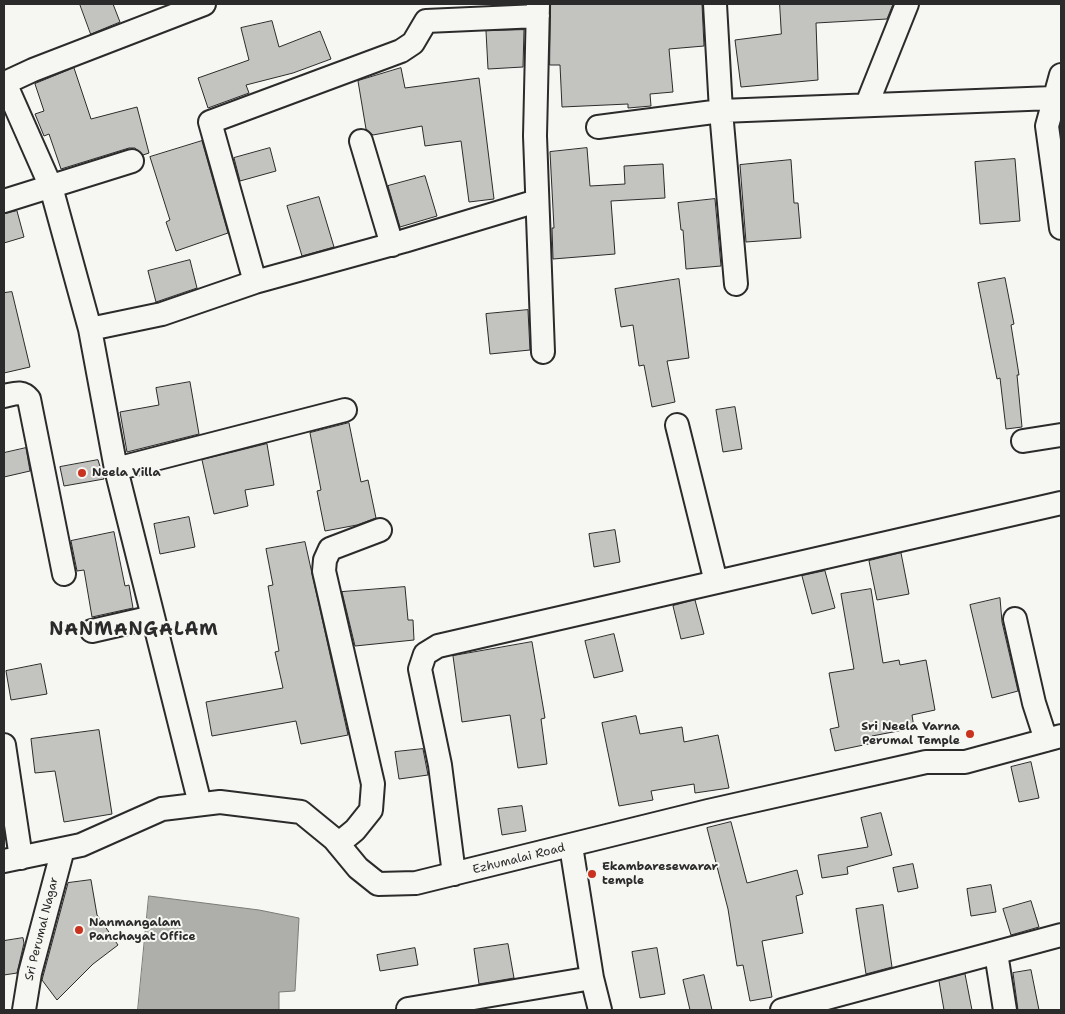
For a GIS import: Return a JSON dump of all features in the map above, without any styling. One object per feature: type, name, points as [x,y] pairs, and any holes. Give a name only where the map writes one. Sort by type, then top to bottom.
[{"type":"street","points":[[200,804],[116,469],[90,329],[51,187],[5,83],[158,12],[204,4]]},
{"type":"street","points":[[716,4],[722,111],[736,284]]},
{"type":"street","points":[[868,104],[907,4]]},
{"type":"street","points":[[255,282],[210,122],[401,51],[416,39],[426,13],[538,10],[535,136],[543,352]]},
{"type":"street","points":[[1061,75],[1053,98],[1061,228]]},
{"type":"street","points":[[598,128],[722,111],[1053,98]]},
{"type":"street","points":[[361,141],[392,245]]},
{"type":"street","points":[[4,201],[132,161]]},
{"type":"street","points":[[90,329],[162,314],[255,282],[392,245],[537,201]]},
{"type":"street","points":[[4,396],[20,393],[30,399],[64,574]]},
{"type":"street","points":[[116,469],[344,410]]},
{"type":"street","points":[[677,425],[716,582]]},
{"type":"street","points":[[1023,441],[1061,435]]},
{"type":"street","points":[[454,874],[440,765],[420,669],[425,654],[438,646],[1061,503]]},
{"type":"street","points":[[338,844],[355,830],[371,810],[373,784],[324,571],[325,560],[330,548],[380,530]]},
{"type":"street","points":[[92,631],[153,617]]},
{"type":"street","points":[[1015,619],[1034,703],[1054,738]]},
{"type":"street","name":"Ezhumalai Road","points":[[12,860],[80,845],[162,809],[220,802],[301,812],[338,844],[358,868],[378,884],[416,883],[708,811],[926,762],[964,762],[1054,738]]},
{"type":"street","points":[[4,745],[12,860]]},
{"type":"street","points":[[570,846],[592,978],[600,1010]]},
{"type":"street","name":"Sri Perumal Nagar","points":[[24,1010],[30,973],[63,849]]},
{"type":"street","points":[[782,1010],[1061,935]]},
{"type":"street","points":[[996,953],[1005,1010]]},
{"type":"street","points":[[408,1009],[592,978]]},
{"type":"shaded area","points":[[149,896],[259,910],[299,918],[295,991],[279,992],[279,1010],[138,1010]]},
{"type":"building","points":[[80,4],[113,4],[120,22],[91,34]]},
{"type":"building","points":[[551,4],[702,4],[704,46],[669,49],[673,92],[650,94],[651,106],[628,108],[628,104],[562,107],[560,65],[550,65]]},
{"type":"building","points":[[780,4],[893,4],[887,19],[816,23],[818,80],[741,87],[735,40],[781,34]]},
{"type":"building","points":[[272,21],[279,47],[320,31],[331,59],[293,73],[246,85],[249,93],[208,108],[198,78],[249,60],[241,28]]},
{"type":"building","points":[[524,30],[523,67],[488,69],[486,31]]},
{"type":"building","points":[[74,68],[91,119],[137,107],[149,153],[143,155],[135,148],[129,148],[61,169],[49,134],[44,136],[35,114],[44,111],[35,84]]},
{"type":"building","points":[[401,68],[405,88],[479,78],[494,199],[469,202],[461,141],[425,146],[422,126],[373,135],[366,129],[358,81]]},
{"type":"building","points":[[202,141],[228,233],[176,251],[166,222],[170,220],[150,157]]},
{"type":"building","points":[[270,148],[276,171],[240,181],[234,158]]},
{"type":"building","points":[[587,148],[590,186],[625,184],[624,166],[663,164],[665,198],[611,201],[615,254],[553,259],[552,228],[554,228],[550,152]]},
{"type":"building","points":[[1015,159],[1020,221],[980,224],[975,162]]},
{"type":"building","points":[[791,160],[794,203],[798,203],[801,238],[746,242],[740,165]]},
{"type":"building","points":[[425,176],[437,216],[400,227],[388,186]]},
{"type":"building","points":[[319,197],[334,247],[302,256],[287,206]]},
{"type":"building","points":[[715,199],[721,266],[686,269],[683,230],[681,230],[678,203]]},
{"type":"building","points":[[17,211],[24,237],[4,243],[4,214]]},
{"type":"building","points":[[190,260],[197,288],[156,302],[148,271]]},
{"type":"building","points":[[1005,278],[1014,324],[1011,325],[1019,375],[1017,375],[1022,427],[1006,429],[1000,378],[997,379],[978,283]]},
{"type":"building","points":[[679,279],[689,358],[667,361],[675,402],[652,407],[644,365],[639,366],[633,325],[621,327],[615,289]]},
{"type":"building","points":[[12,292],[30,367],[4,373],[4,293]]},
{"type":"building","points":[[528,310],[530,350],[490,354],[486,314]]},
{"type":"building","points":[[190,382],[199,434],[127,452],[120,412],[159,405],[156,388]]},
{"type":"building","points":[[735,407],[742,449],[723,452],[716,410]]},
{"type":"building","points":[[349,423],[361,482],[368,480],[376,518],[357,525],[325,531],[317,491],[321,490],[310,433]]},
{"type":"building","points":[[267,444],[274,485],[245,490],[248,506],[214,514],[202,460]]},
{"type":"building","points":[[26,448],[30,471],[4,477],[4,453]]},
{"type":"building","name":"Neela Villa","points":[[98,460],[104,479],[64,486],[60,467]]},
{"type":"building","points":[[189,517],[195,547],[160,554],[154,524]]},
{"type":"building","points":[[615,530],[620,562],[594,567],[589,534]]},
{"type":"building","points":[[114,532],[125,586],[129,585],[133,608],[92,617],[84,570],[77,571],[71,541]]},
{"type":"building","points":[[305,542],[348,735],[301,744],[296,721],[212,736],[206,702],[283,688],[275,652],[279,651],[268,586],[273,585],[266,549]]},
{"type":"building","points":[[901,553],[909,594],[877,600],[869,561]]},
{"type":"building","points":[[825,571],[835,608],[812,614],[802,576]]},
{"type":"building","points":[[405,587],[408,620],[413,620],[414,640],[355,646],[342,592]]},
{"type":"building","points":[[871,589],[883,663],[899,660],[900,665],[926,660],[935,710],[912,715],[914,728],[872,736],[873,743],[835,751],[830,729],[839,727],[829,673],[854,669],[841,594]]},
{"type":"building","points":[[1000,598],[1002,622],[1018,691],[992,698],[970,605]]},
{"type":"building","points":[[695,600],[704,634],[681,639],[673,606]]},
{"type":"building","points":[[614,634],[623,671],[594,678],[585,641]]},
{"type":"building","points":[[532,642],[545,718],[541,719],[547,764],[518,768],[510,715],[462,722],[453,656]]},
{"type":"building","points":[[41,664],[47,694],[11,700],[6,671]]},
{"type":"building","points":[[636,716],[640,734],[682,727],[684,742],[718,735],[729,788],[695,793],[694,784],[651,791],[653,800],[619,806],[602,723]]},
{"type":"building","points":[[99,730],[112,814],[64,822],[55,771],[35,773],[31,739]]},
{"type":"building","points":[[423,749],[428,775],[399,779],[395,752]]},
{"type":"building","points":[[1031,762],[1039,798],[1019,802],[1011,767]]},
{"type":"building","points":[[522,806],[526,831],[502,835],[498,809]]},
{"type":"building","points":[[881,813],[892,855],[847,867],[848,874],[822,878],[818,855],[868,847],[861,818]]},
{"type":"building","points":[[731,822],[747,883],[797,870],[803,894],[796,896],[803,933],[762,941],[772,997],[750,1001],[743,965],[737,966],[728,909],[707,828]]},
{"type":"building","points":[[913,864],[918,888],[898,892],[893,868]]},
{"type":"building","name":"Nanmangalam Panchayat Office","points":[[91,880],[97,915],[118,945],[93,964],[57,1000],[42,980],[68,883]]},
{"type":"building","points":[[991,885],[996,912],[971,916],[967,889]]},
{"type":"building","points":[[1031,901],[1039,927],[1011,935],[1003,909]]},
{"type":"building","points":[[883,905],[892,967],[866,974],[856,909]]},
{"type":"building","points":[[23,938],[24,943],[17,973],[4,975],[4,941]]},
{"type":"building","points":[[508,944],[514,978],[479,984],[474,949]]},
{"type":"building","points":[[415,948],[418,965],[380,971],[377,955]]},
{"type":"building","points":[[657,948],[665,994],[640,998],[632,952]]},
{"type":"building","points":[[1031,970],[1039,1010],[1018,1010],[1013,973]]},
{"type":"building","points":[[965,974],[972,1010],[944,1010],[939,981]]},
{"type":"building","points":[[704,975],[712,1010],[690,1010],[683,980]]},
{"type":"place","name":"Neela Villa","points":[[82,473]]},
{"type":"place","name":"Sri Neela Varna Perumal Temple","points":[[970,734]]},
{"type":"place","name":"Ekambaresewarar temple","points":[[592,874]]},
{"type":"place","name":"Nanmangalam Panchayat Office","points":[[79,930]]},
{"type":"district","name":"NANMANGALAM","points":[[134,630]]}]
